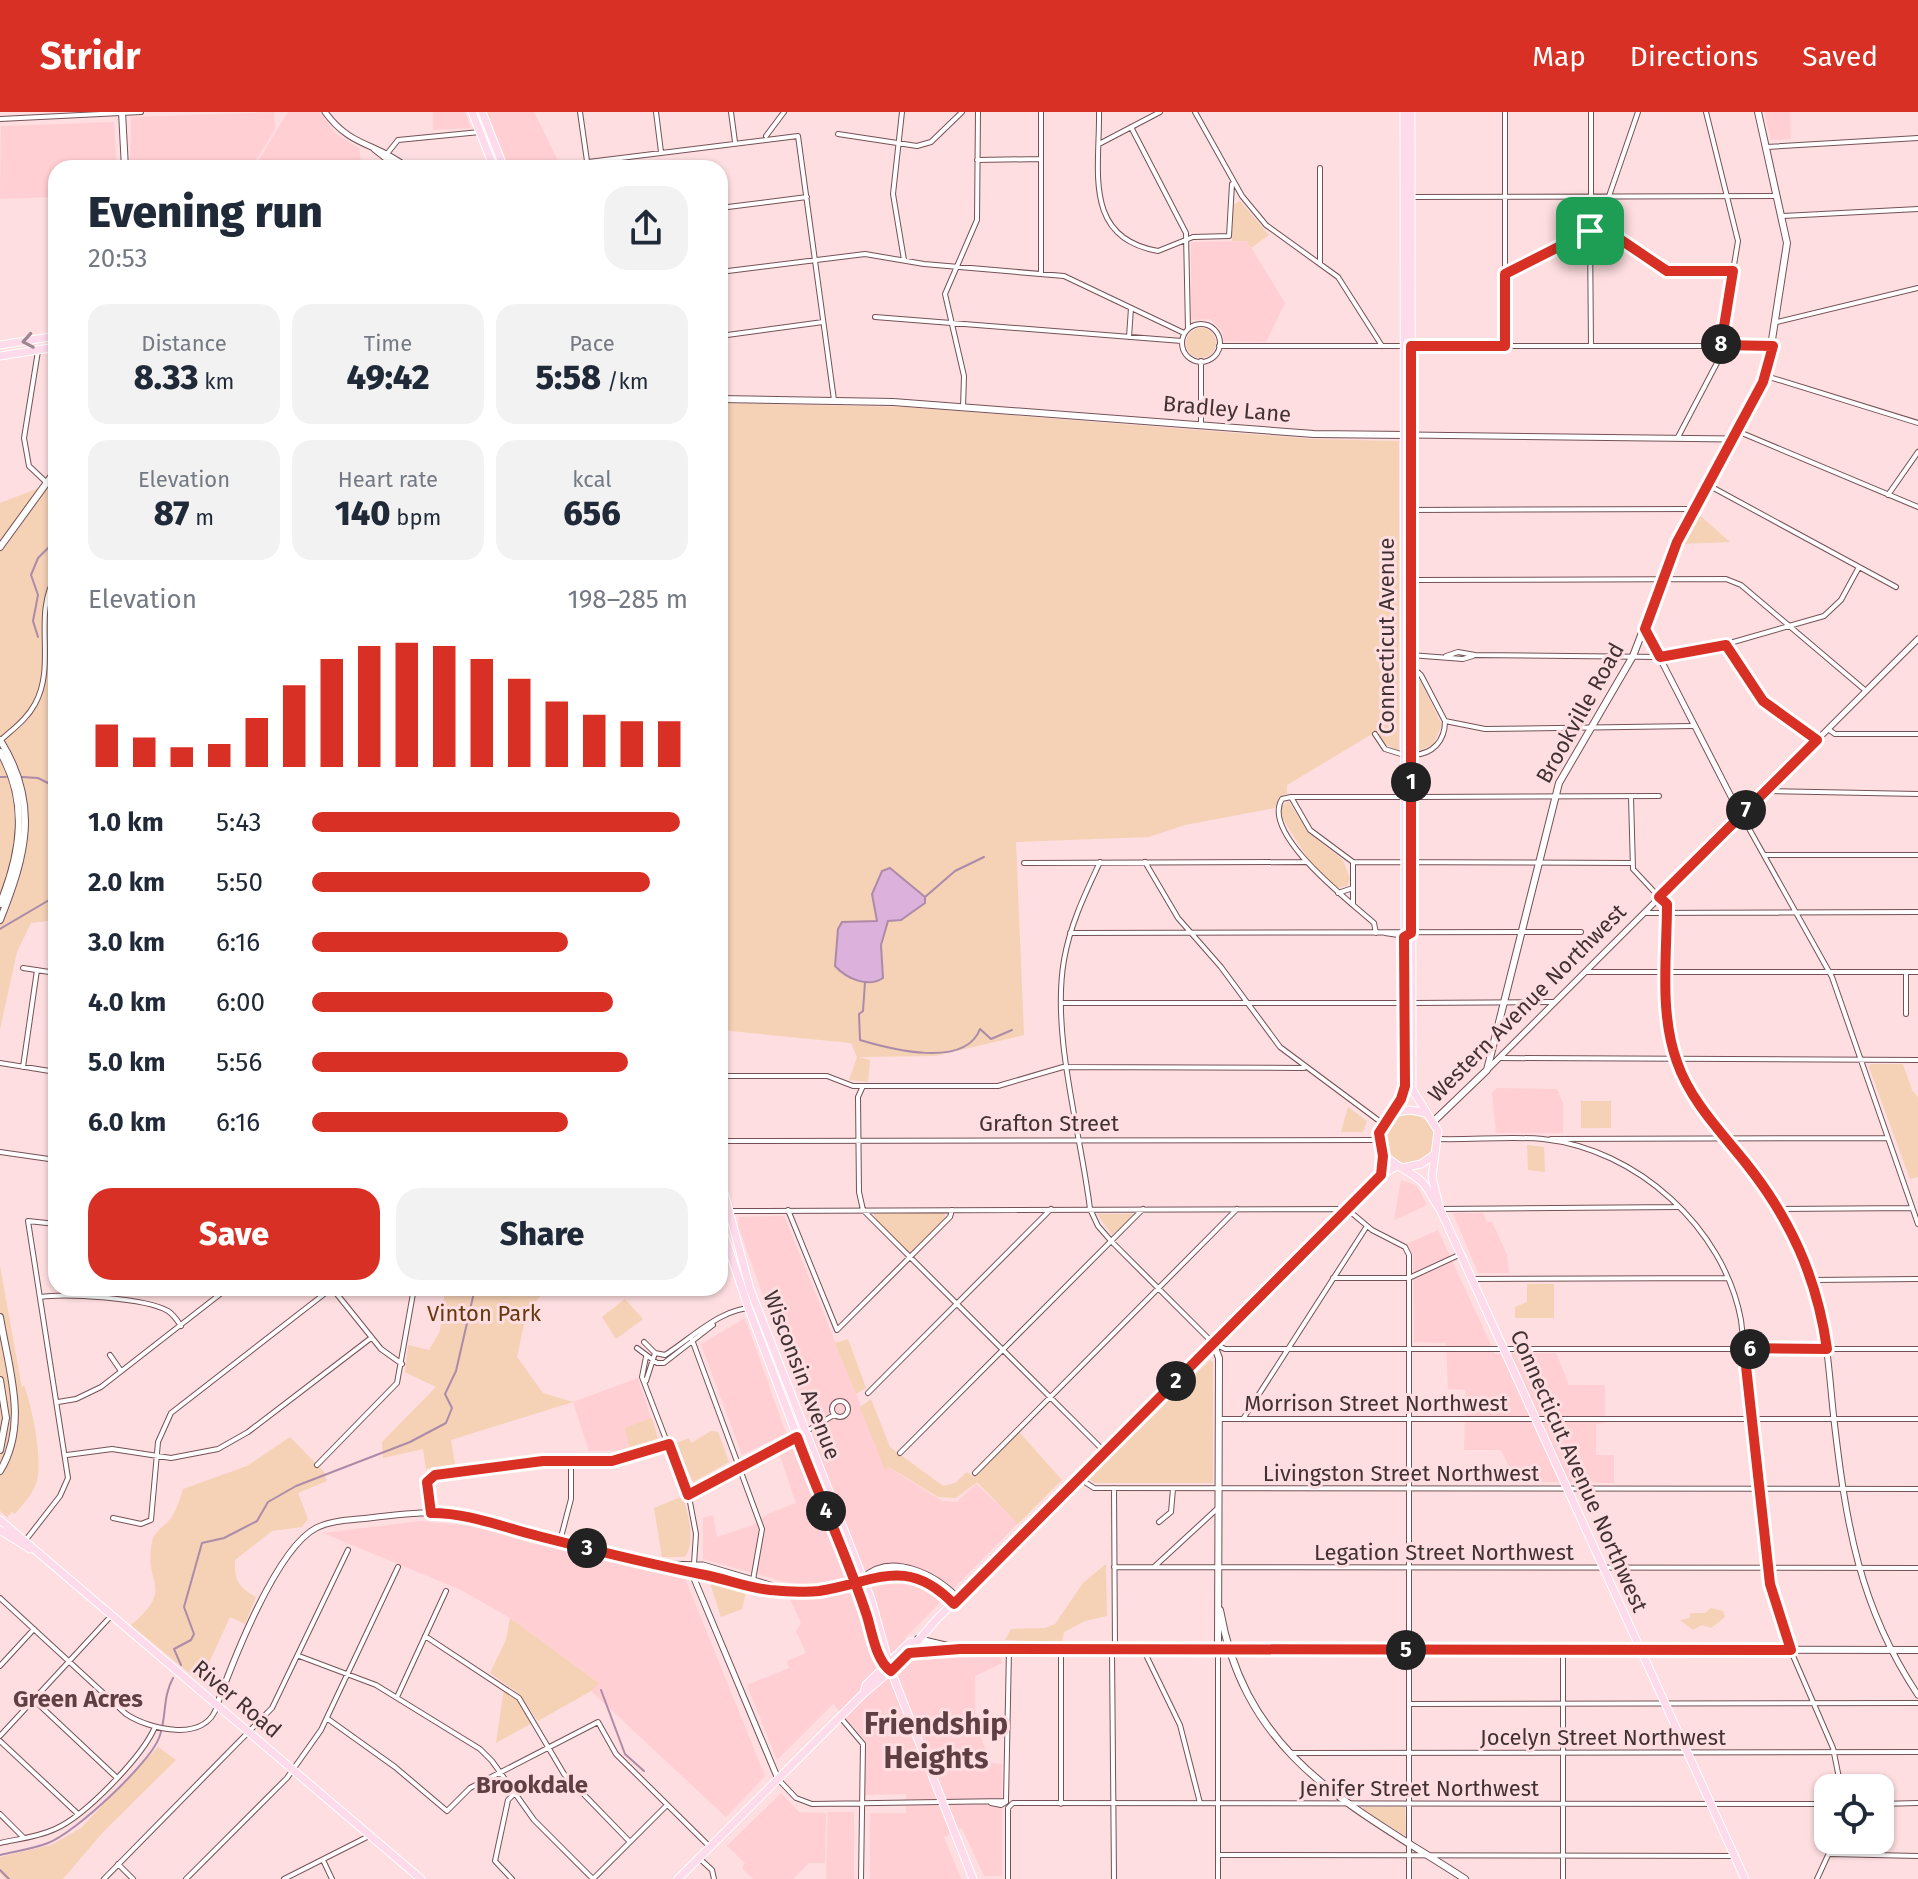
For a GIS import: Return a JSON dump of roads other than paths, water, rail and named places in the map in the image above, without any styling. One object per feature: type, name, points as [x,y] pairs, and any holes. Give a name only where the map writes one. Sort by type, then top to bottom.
[{"type":"main road","points":[[122,112],[125,160]]},
{"type":"main road","points":[[472,112],[491,160]]},
{"type":"main road","points":[[482,112],[501,160]]},
{"type":"main road","name":"Connecticut Avenue","points":[[1404,112],[1408,197]]},
{"type":"main road","name":"Connecticut Avenue","points":[[1411,112],[1408,197],[1406,933],[1412,1089],[1427,1113]]},
{"type":"main road","name":"Brookville Road","points":[[1487,1070],[1554,797],[1633,656],[1694,509],[1766,376],[1787,252],[1779,196],[1758,112]]},
{"type":"main road","points":[[0,345],[48,337]]},
{"type":"main road","points":[[0,356],[48,350]]},
{"type":"main road","name":"Bradley Lane","points":[[728,399],[834,400],[1314,434],[1407,435]]},
{"type":"main road","points":[[0,547],[47,483]]},
{"type":"main road","name":"Connecticut Avenue","points":[[1408,655],[1411,666],[1408,755]]},
{"type":"main road","points":[[0,741],[21,788],[26,828],[21,867],[0,920]]},
{"type":"main road","points":[[0,752],[12,778],[20,826],[16,859],[0,904]]},
{"type":"main road","name":"Connecticut Avenue","points":[[1389,1114],[1404,1089],[1408,1003]]},
{"type":"main road","name":"Western Avenue Northwest","points":[[1434,1121],[1487,1070]]},
{"type":"main road","points":[[888,1666],[909,1653],[956,1601],[1381,1175],[1399,1167],[1421,1164],[1435,1153],[1439,1139],[1434,1121],[1427,1113],[1407,1110],[1389,1114],[1382,1123],[1378,1140],[1383,1156],[1381,1175]]},
{"type":"main road","name":"Connecticut Avenue Northwest","points":[[1435,1153],[1432,1180],[1440,1209]]},
{"type":"main road","points":[[1383,1156],[1399,1167]]},
{"type":"main road","name":"Connecticut Avenue Northwest","points":[[1399,1167],[1422,1182],[1440,1209],[1745,1879]]},
{"type":"main road","name":"Wisconsin Avenue","points":[[728,1214],[801,1435],[888,1666]]},
{"type":"main road","name":"Wisconsin Avenue","points":[[728,1246],[748,1307],[863,1578],[888,1666]]},
{"type":"main road","points":[[0,1317],[16,1418],[11,1449],[0,1471]]},
{"type":"main road","points":[[1213,1343],[1219,1357],[1218,1649]]},
{"type":"main road","points":[[0,1380],[6,1418],[0,1450]]},
{"type":"main road","name":"River Road","points":[[0,1520],[30,1549]]},
{"type":"main road","points":[[0,1530],[19,1542],[25,1541]]},
{"type":"main road","name":"River Road","points":[[0,1530],[30,1549],[111,1616],[421,1879]]},
{"type":"main road","points":[[1220,1610],[1230,1648],[1257,1709],[1288,1753],[1319,1783],[1348,1804],[1465,1879]]},
{"type":"main road","points":[[1218,1649],[1227,1639]]},
{"type":"main road","points":[[918,1640],[930,1651]]},
{"type":"main road","points":[[678,1879],[864,1693],[910,1642],[918,1640],[960,1649]]},
{"type":"main road","points":[[909,1653],[960,1649],[1144,1648],[1918,1650]]},
{"type":"main road","points":[[888,1666],[973,1879]]},
{"type":"street","points":[[0,119],[141,112]]},
{"type":"street","points":[[325,112],[346,136],[394,160]]},
{"type":"street","points":[[580,112],[586,160]]},
{"type":"street","points":[[656,112],[661,152]]},
{"type":"street","points":[[731,112],[735,142]]},
{"type":"street","points":[[765,137],[784,112]]},
{"type":"street","points":[[902,112],[893,194],[904,260]]},
{"type":"street","points":[[838,134],[917,146],[931,142],[962,112]]},
{"type":"street","points":[[963,408],[964,376],[945,294],[976,222],[978,112]]},
{"type":"street","points":[[1041,112],[1041,274]]},
{"type":"street","points":[[1099,112],[1099,201],[1111,226],[1155,250],[1186,239],[1229,236],[1232,184]]},
{"type":"street","points":[[1099,144],[1160,112]]},
{"type":"street","points":[[1195,112],[1232,184],[1266,225],[1341,281],[1382,346]]},
{"type":"street","points":[[1505,112],[1505,346]]},
{"type":"street","points":[[1591,112],[1591,196]]},
{"type":"street","points":[[1505,274],[1599,225],[1638,112]]},
{"type":"street","points":[[1677,439],[1716,367],[1738,241],[1706,112]]},
{"type":"street","points":[[1131,127],[1186,239],[1186,331],[1182,341],[1185,353],[1201,361],[1213,357],[1219,346],[1218,335],[1210,326],[1198,324],[1186,331]]},
{"type":"street","points":[[386,155],[398,140],[480,132]]},
{"type":"street","points":[[1099,132],[1110,137]]},
{"type":"street","points":[[615,160],[765,137],[798,136],[834,400]]},
{"type":"street","points":[[1767,147],[1918,138]]},
{"type":"street","points":[[386,155],[390,160]]},
{"type":"street","points":[[977,160],[1041,159]]},
{"type":"street","points":[[1320,168],[1320,263]]},
{"type":"street","points":[[1230,202],[1242,196]]},
{"type":"street","points":[[1408,197],[1779,196]]},
{"type":"street","points":[[728,207],[807,197]]},
{"type":"street","points":[[1783,216],[1918,209]]},
{"type":"street","points":[[1599,225],[1667,271],[1733,271]]},
{"type":"street","points":[[1590,231],[1591,346]]},
{"type":"street","points":[[728,271],[865,254],[955,267],[1064,276],[1186,331]]},
{"type":"street","points":[[1777,322],[1918,288]]},
{"type":"street","points":[[1129,337],[1131,307]]},
{"type":"street","points":[[875,317],[1182,341]]},
{"type":"street","points":[[728,335],[823,322]]},
{"type":"street","points":[[1219,346],[1773,346]]},
{"type":"street","points":[[38,353],[24,438],[29,466],[47,483]]},
{"type":"street","points":[[1201,361],[1201,426]]},
{"type":"street","points":[[1766,376],[1918,423]]},
{"type":"street","points":[[1737,431],[1918,507]]},
{"type":"street","name":"Bradley Lane","points":[[1407,435],[1732,439]]},
{"type":"street","points":[[1888,495],[1918,452]]},
{"type":"street","points":[[1708,485],[1896,587]]},
{"type":"street","points":[[1407,510],[1694,509]]},
{"type":"street","points":[[1408,655],[1446,656],[1458,652],[1475,655],[1660,657],[1726,645],[1834,609],[1859,567]]},
{"type":"street","points":[[1408,580],[1732,580],[1866,691]]},
{"type":"street","points":[[0,741],[27,717],[41,692],[45,671],[48,597]]},
{"type":"street","points":[[1645,629],[1741,816],[1830,972],[1918,1224]]},
{"type":"street","name":"Western Avenue Northwest","points":[[1487,1070],[1918,639]]},
{"type":"street","points":[[1726,645],[1763,701],[1817,740]]},
{"type":"street","points":[[1375,734],[1385,749],[1408,755],[1423,754],[1435,747],[1443,733],[1445,721],[1419,671],[1411,666]]},
{"type":"street","points":[[1445,721],[1485,729],[1693,726]]},
{"type":"street","points":[[1828,729],[1835,734],[1918,734]]},
{"type":"street","points":[[1765,791],[1918,794]]},
{"type":"street","points":[[1376,933],[1375,924],[1306,862],[1278,810],[1282,799],[1659,796]]},
{"type":"street","points":[[1291,797],[1310,830],[1353,862],[1631,863]]},
{"type":"street","points":[[1631,797],[1631,863],[1636,874],[1667,904],[1668,1018],[1676,1060],[1693,1096],[1779,1209],[1812,1280],[1827,1349],[1842,1489],[1857,1567],[1891,1650],[1918,1695]]},
{"type":"street","points":[[1764,855],[1918,855]]},
{"type":"street","points":[[1100,862],[1070,933],[1063,962],[1061,1003],[1090,1209],[1098,1226],[1112,1242],[1213,1343],[1225,1349],[1918,1349]]},
{"type":"street","points":[[1145,862],[1191,933],[1247,1003],[1263,1029],[1304,1068],[1382,1123]]},
{"type":"street","points":[[1024,863],[1306,862]]},
{"type":"street","points":[[1353,862],[1353,904]]},
{"type":"street","points":[[1338,893],[1353,888]]},
{"type":"street","points":[[1644,913],[1918,912]]},
{"type":"street","points":[[1070,933],[1581,932]]},
{"type":"street","points":[[23,968],[48,972]]},
{"type":"street","points":[[23,1067],[37,970]]},
{"type":"street","points":[[1585,972],[1918,972]]},
{"type":"street","points":[[1906,972],[1906,1014]]},
{"type":"street","points":[[1061,1003],[1554,1002]]},
{"type":"street","points":[[1499,1058],[1918,1060]]},
{"type":"street","points":[[0,1063],[48,1071]]},
{"type":"street","points":[[728,1076],[827,1076],[849,1086],[998,1086],[1069,1068],[1304,1068]]},
{"type":"street","points":[[849,1086],[858,1097]]},
{"type":"street","points":[[863,1086],[858,1097],[859,1192],[863,1210],[1105,1452]]},
{"type":"street","points":[[1439,1139],[1888,1138]]},
{"type":"street","points":[[1545,1139],[1579,1148],[1629,1169],[1680,1207],[1709,1243],[1728,1278],[1740,1311],[1768,1568],[1776,1612],[1835,1753],[1839,1774]]},
{"type":"street","points":[[1579,1139],[1579,1148]]},
{"type":"street","name":"Grafton Street","points":[[728,1140],[1378,1140]]},
{"type":"street","points":[[0,1152],[48,1159]]},
{"type":"street","points":[[1440,1209],[1680,1207]]},
{"type":"street","points":[[1779,1209],[1912,1208]]},
{"type":"street","points":[[868,1393],[1051,1209]]},
{"type":"street","points":[[900,1453],[1143,1209]]},
{"type":"street","points":[[975,1473],[1237,1209]]},
{"type":"street","points":[[728,1211],[1347,1209],[1367,1226],[1405,1247],[1409,1255],[1409,1879]]},
{"type":"street","points":[[788,1210],[837,1330],[950,1217],[952,1210]]},
{"type":"street","points":[[25,1541],[66,1488],[67,1455],[28,1221],[48,1223]]},
{"type":"street","points":[[1243,1419],[1285,1349],[1367,1226]]},
{"type":"street","points":[[1333,1278],[1409,1278],[1461,1254]]},
{"type":"street","points":[[1472,1279],[1728,1278]]},
{"type":"street","points":[[1812,1280],[1918,1279]]},
{"type":"street","points":[[40,1297],[51,1296]]},
{"type":"street","points":[[87,1296],[156,1307],[169,1312],[181,1326]]},
{"type":"street","points":[[58,1402],[90,1394],[218,1296]]},
{"type":"street","points":[[113,1518],[141,1524],[151,1520],[156,1457],[162,1430],[175,1409],[322,1296]]},
{"type":"street","points":[[338,1296],[371,1338],[390,1358],[402,1364]]},
{"type":"street","points":[[317,1465],[388,1396],[397,1383],[413,1296]]},
{"type":"street","points":[[637,1348],[646,1357],[664,1363],[714,1323],[748,1307],[758,1308]]},
{"type":"street","points":[[67,1455],[112,1449],[156,1457],[196,1455],[237,1440],[371,1338]]},
{"type":"street","points":[[644,1342],[655,1353],[665,1355],[692,1340]]},
{"type":"street","points":[[692,1340],[762,1529],[752,1586]]},
{"type":"street","points":[[645,1383],[655,1353]]},
{"type":"street","points":[[110,1355],[121,1371]]},
{"type":"street","points":[[646,1357],[641,1372],[688,1495],[696,1529],[693,1573],[778,1779]]},
{"type":"street","points":[[688,1495],[834,1415],[845,1415],[846,1404],[834,1403],[834,1415]]},
{"type":"street","name":"Morrison Street Northwest","points":[[1218,1419],[1918,1419]]},
{"type":"street","points":[[431,1513],[427,1485],[432,1476],[571,1459],[620,1460],[669,1444]]},
{"type":"street","points":[[560,1541],[571,1499],[571,1459]]},
{"type":"street","name":"Livingston Street Northwest","points":[[1080,1478],[1090,1488],[1918,1489]]},
{"type":"street","points":[[1114,1488],[1114,1879]]},
{"type":"street","points":[[1159,1522],[1171,1512],[1173,1489]]},
{"type":"street","points":[[1154,1567],[1218,1508]]},
{"type":"street","points":[[0,1598],[126,1714],[159,1728],[190,1728],[205,1723],[217,1706],[280,1565],[298,1541],[331,1522],[431,1513],[478,1518],[560,1541],[752,1586],[816,1591],[863,1578],[899,1575],[922,1578],[956,1601]]},
{"type":"street","points":[[104,1879],[272,1708],[348,1550]]},
{"type":"street","points":[[657,1564],[694,1564],[754,1578],[785,1590]]},
{"type":"street","points":[[186,1879],[293,1769],[328,1719],[398,1567]]},
{"type":"street","name":"Legation Street Northwest","points":[[1114,1567],[1918,1568]]},
{"type":"street","points":[[879,1577],[886,1568]]},
{"type":"street","points":[[863,1578],[869,1572],[886,1568],[912,1569],[927,1574],[956,1601]]},
{"type":"street","points":[[397,1697],[446,1591]]},
{"type":"street","points":[[78,1814],[0,1738],[111,1616]]},
{"type":"street","points":[[0,1666],[35,1629]]},
{"type":"street","points":[[425,1636],[514,1693],[569,1781],[630,1842]]},
{"type":"street","points":[[1144,1648],[1180,1725],[1200,1804]]},
{"type":"street","points":[[1008,1879],[1009,1649]]},
{"type":"street","points":[[1061,1649],[1061,1804]]},
{"type":"street","points":[[1218,1649],[1218,1879]]},
{"type":"street","points":[[1563,1650],[1563,1879]]},
{"type":"street","points":[[299,1656],[397,1697],[480,1749],[534,1820],[593,1879],[667,1805]]},
{"type":"street","points":[[34,1700],[116,1777]]},
{"type":"street","points":[[1409,1704],[1918,1703]]},
{"type":"street","points":[[840,1717],[863,1744],[861,1879]]},
{"type":"street","points":[[328,1719],[395,1767],[447,1811],[470,1788],[598,1722],[616,1754],[710,1847]]},
{"type":"street","points":[[0,1843],[55,1829],[78,1814],[142,1750],[159,1728]]},
{"type":"street","name":"Jocelyn Street Northwest","points":[[1288,1753],[1918,1752]]},
{"type":"street","name":"Jenifer Street Northwest","points":[[778,1779],[804,1803],[1814,1804]]},
{"type":"street","points":[[512,1879],[495,1861],[508,1800],[514,1794]]},
{"type":"street","points":[[1894,1804],[1918,1803]]},
{"type":"street","points":[[0,1814],[24,1838]]},
{"type":"street","points":[[284,1879],[371,1835]]},
{"type":"street","points":[[1817,1879],[1830,1854],[1918,1856]]},
{"type":"street","points":[[1218,1855],[1734,1856]]},
{"type":"street","points":[[699,1858],[712,1870],[714,1879]]},
{"type":"street","points":[[323,1860],[332,1879]]},
{"type":"street","points":[[118,1864],[133,1879]]},
{"type":"waterway","points":[[38,637],[33,621],[38,595],[31,575],[38,558],[48,548]]},
{"type":"waterway","points":[[0,777],[6,777]]},
{"type":"waterway","points":[[22,777],[38,778],[48,783]]},
{"type":"waterway","points":[[925,897],[955,871],[984,857]]},
{"type":"waterway","points":[[0,929],[48,901]]},
{"type":"waterway","points":[[865,982],[863,1011],[859,1014],[860,1040],[907,1051],[943,1052],[959,1049],[972,1041],[980,1029],[991,1039],[1012,1030]]},
{"type":"waterway","points":[[181,1665],[174,1649],[191,1640],[194,1634],[184,1607],[202,1543],[224,1538],[257,1521],[268,1502],[296,1486],[410,1442],[446,1423],[452,1408],[445,1394],[456,1371],[473,1296]]},
{"type":"waterway","points":[[0,1855],[42,1845],[60,1837],[127,1780],[159,1738],[167,1693],[173,1678]]},
{"type":"waterway","points":[[601,1690],[625,1754],[644,1771]]},
{"type":"waterway","points":[[0,1870],[9,1879]]},
{"type":"district","name":"Green Acres","points":[[78,1699]]},
{"type":"district","name":"Friendship Heights","points":[[936,1741]]},
{"type":"district","name":"Brookdale","points":[[532,1785]]},
{"type":"park label","name":"Vinton Park","points":[[484,1313]]}]
